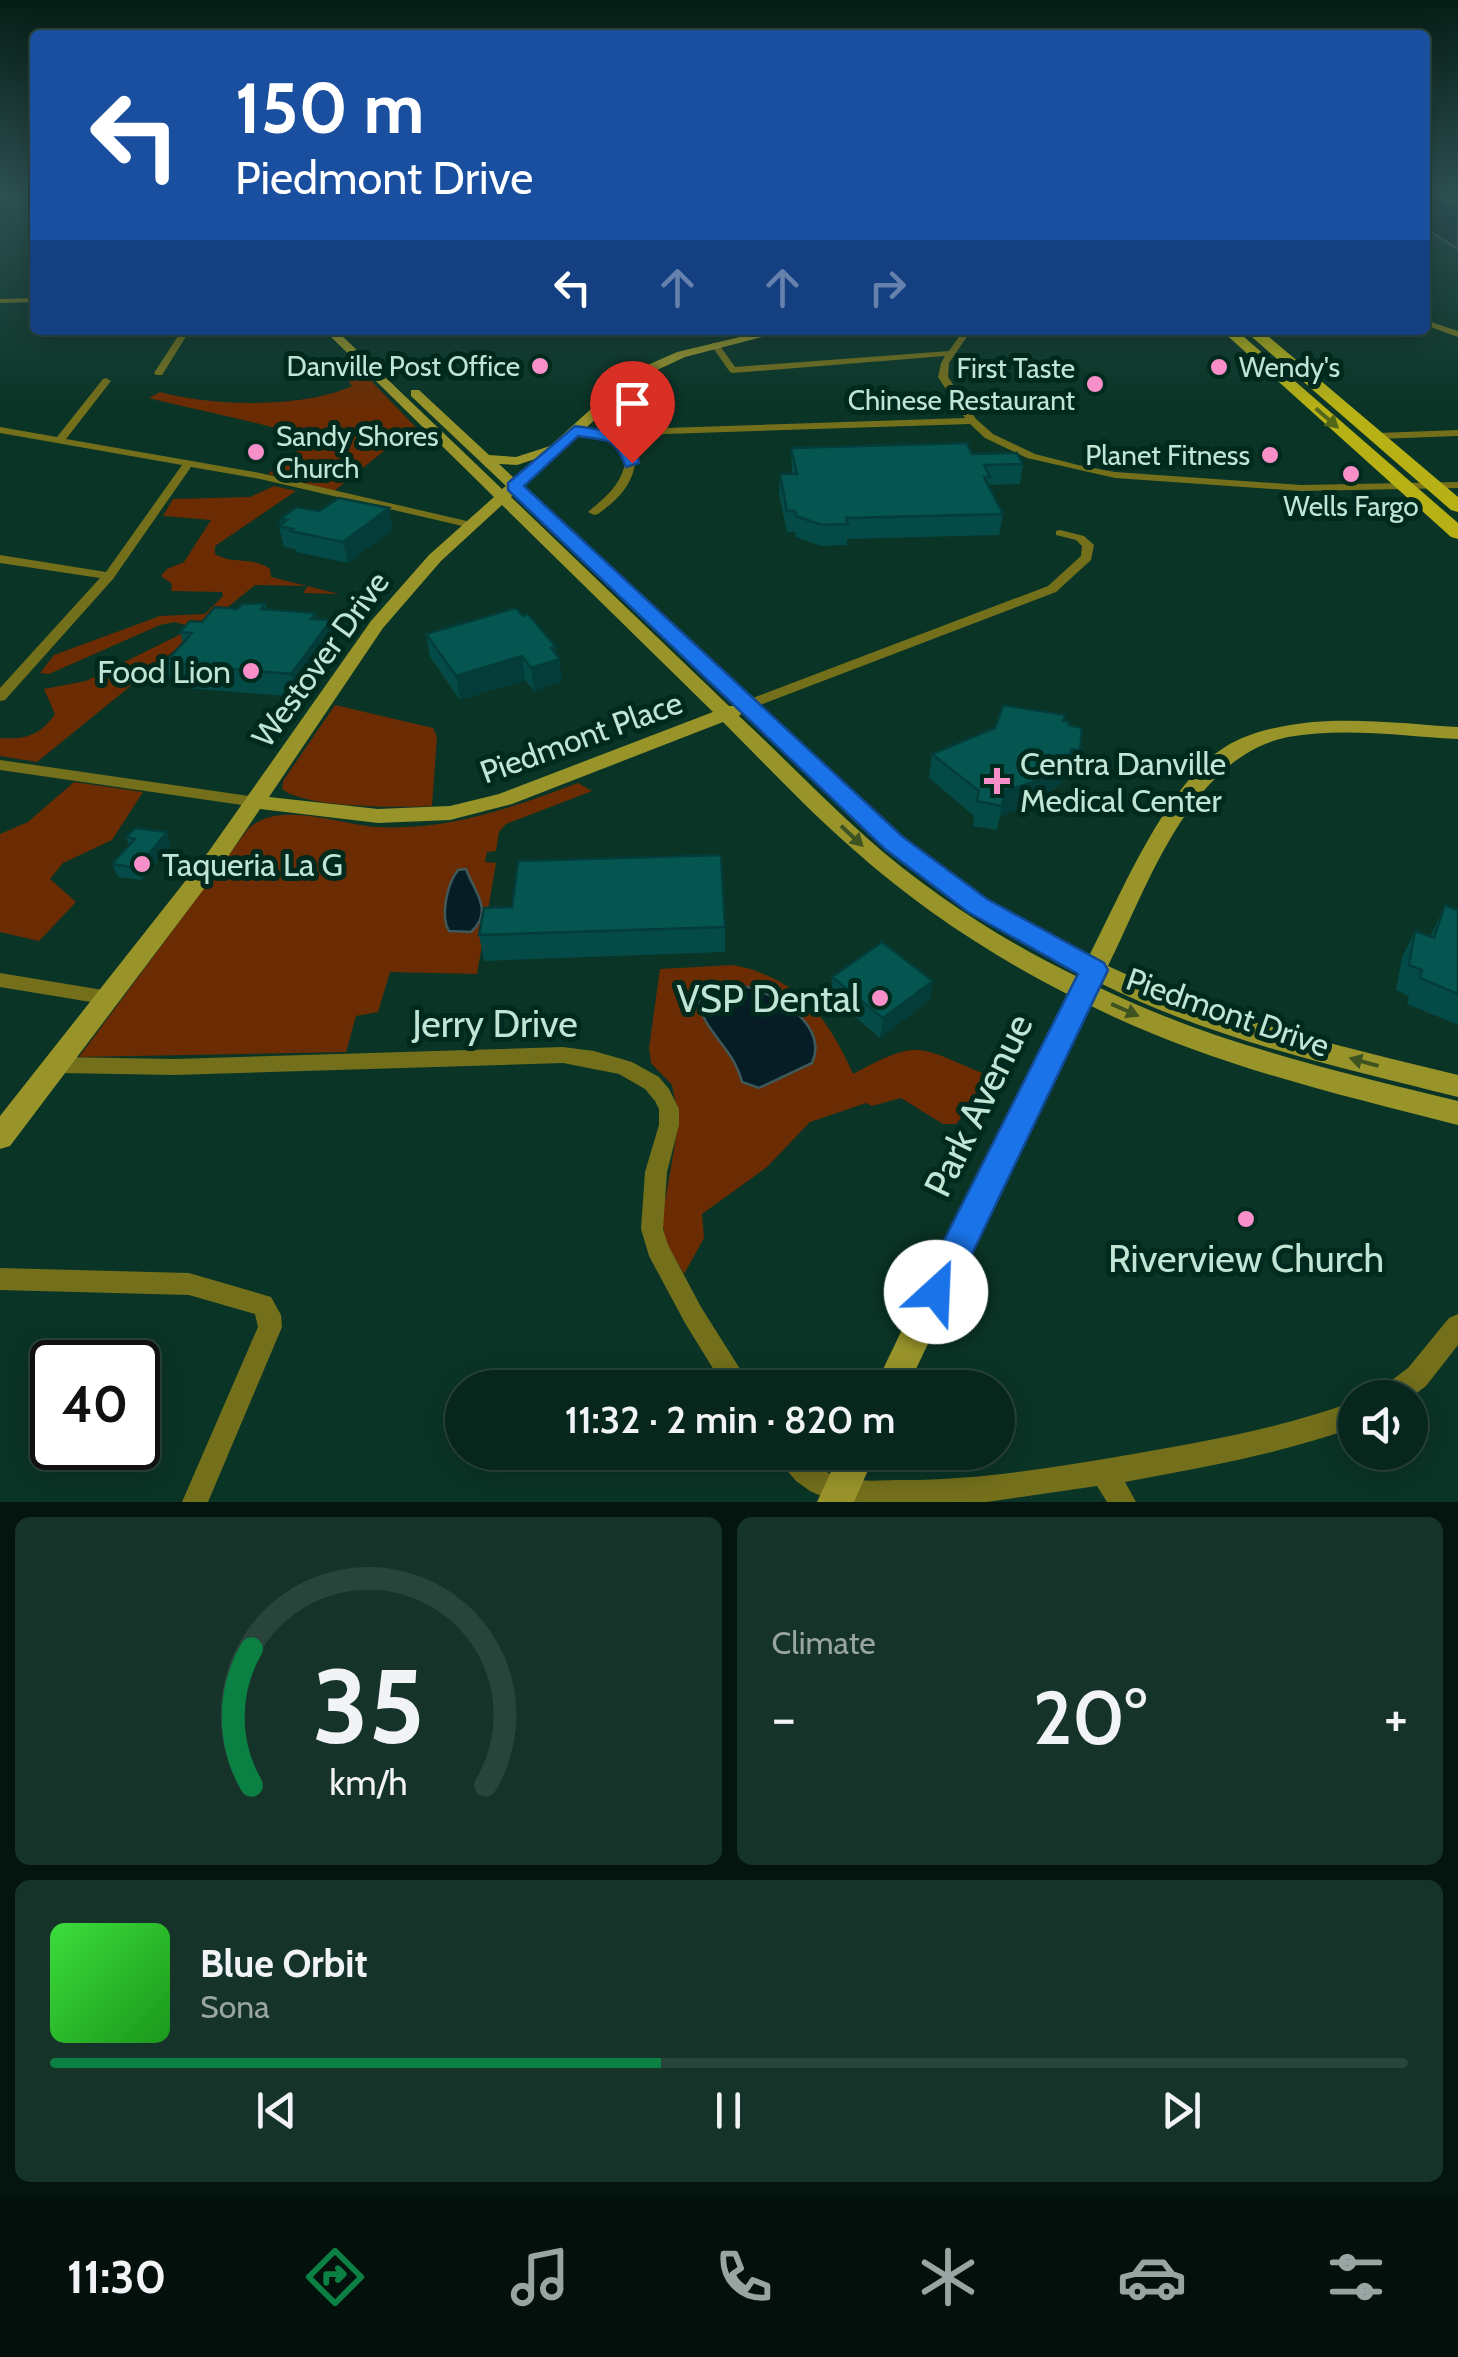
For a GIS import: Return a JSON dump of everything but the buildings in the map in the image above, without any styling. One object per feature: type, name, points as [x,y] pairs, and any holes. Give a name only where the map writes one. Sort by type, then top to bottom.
[{"type":"main road","name":"Piedmont Drive","points":[[335,335],[508,492],[737,710],[903,880],[987,939],[1088,981],[1265,1036],[1458,1086]]},
{"type":"main road","name":"Piedmont Drive","points":[[352,335],[484,459],[532,526],[737,710]]},
{"type":"main road","name":"Westover Drive","points":[[0,1137],[256,802],[377,625],[417,577],[644,370],[762,335]]},
{"type":"main road","points":[[1234,335],[1458,532]]},
{"type":"main road","points":[[1258,335],[1458,506]]},
{"type":"main road","points":[[484,459],[528,459],[569,437]]},
{"type":"main road","points":[[466,530],[497,519],[532,526]]},
{"type":"main road","name":"Piedmont Place","points":[[256,802],[378,816],[450,813],[505,799],[737,710]]},
{"type":"main road","name":"Park Avenue","points":[[899,1370],[1088,981],[1162,839],[1209,769],[1230,752],[1285,732],[1324,727],[1458,733]]},
{"type":"main road","name":"Piedmont Drive","points":[[1088,981],[1178,1033],[1280,1068],[1458,1112]]},
{"type":"main road","points":[[837,1496],[850,1470]]},
{"type":"street","points":[[0,301],[30,300]]},
{"type":"street","points":[[1430,324],[1458,334]]},
{"type":"street","points":[[160,374],[183,335]]},
{"type":"street","points":[[961,335],[944,366],[943,377],[972,421],[1015,450],[1096,472],[1277,487],[1458,485]]},
{"type":"street","points":[[715,346],[733,370],[952,352]]},
{"type":"street","points":[[59,441],[106,380]]},
{"type":"street","points":[[569,437],[972,421]]},
{"type":"street","points":[[0,430],[189,464],[466,530]]},
{"type":"street","points":[[1378,436],[1458,433]]},
{"type":"street","points":[[594,512],[619,492],[629,474],[631,455],[617,437]]},
{"type":"street","points":[[0,697],[109,576],[189,464]]},
{"type":"street","name":"Piedmont Place","points":[[737,710],[1052,589],[1087,557],[1088,546],[1080,538],[1060,533]]},
{"type":"street","points":[[0,559],[109,576]]},
{"type":"street","points":[[0,765],[256,802]]},
{"type":"street","points":[[0,980],[109,998]]},
{"type":"street","name":"Jerry Drive","points":[[57,1064],[193,1067],[563,1055],[620,1066],[639,1074],[664,1095],[669,1109],[651,1218],[657,1248],[729,1370]]},
{"type":"street","points":[[0,1279],[189,1284],[263,1305],[270,1328],[195,1502]]},
{"type":"street","points":[[1413,1380],[1458,1326]]},
{"type":"street","points":[[806,1470],[837,1496],[942,1493],[1102,1472],[1265,1442],[1338,1421]]},
{"type":"street","points":[[1102,1472],[1123,1502]]},
{"type":"shaded area","points":[[357,366],[428,440],[404,435],[334,491],[268,474],[311,439],[149,398],[160,392],[230,402],[308,399],[352,386],[342,370]]},
{"type":"shaded area","points":[[274,486],[296,491],[215,546],[215,554],[263,565],[270,569],[271,577],[307,586],[255,585],[37,762],[0,756],[0,738],[32,735],[55,714],[44,689],[86,681],[187,631],[188,626],[175,622],[160,625],[49,674],[40,673],[54,655],[160,616],[205,614],[223,596],[222,592],[171,591],[172,584],[161,576],[184,562],[211,520],[163,516],[173,499],[250,497]]},
{"type":"shaded area","points":[[308,586],[339,594],[303,593]]},
{"type":"shaded area","points":[[335,705],[433,728],[437,737],[432,806],[331,803],[282,789],[283,781]]},
{"type":"shaded area","points":[[74,782],[143,792],[112,840],[63,863],[50,879],[76,902],[39,941],[0,932],[0,834],[28,822]]},
{"type":"shaded area","points":[[578,783],[592,791],[506,824],[499,832],[496,851],[487,852],[485,862],[496,863],[477,974],[390,972],[378,1012],[356,1016],[346,1052],[79,1057],[248,829],[261,820],[292,815],[375,827],[428,825],[504,809]]},
{"type":"shaded area","points":[[733,965],[775,979],[808,1003],[833,1035],[853,1074],[893,1055],[920,1050],[987,1075],[990,1080],[956,1124],[943,1124],[901,1098],[872,1106],[866,1103],[810,1122],[767,1167],[702,1214],[704,1238],[684,1274],[665,1241],[662,1218],[679,1121],[672,1085],[651,1063],[649,1048],[660,969]]},
{"type":"water","points":[[466,869],[480,900],[481,916],[471,932],[449,931],[445,917],[448,891],[458,870]]},
{"type":"water","points":[[725,984],[756,989],[789,1007],[812,1032],[812,1063],[759,1088],[742,1082],[698,1002],[706,991]]},
{"type":"place","name":"Danville Post Office","points":[[540,366]]},
{"type":"place","name":"Wendy's","points":[[1219,367]]},
{"type":"place","name":"First Taste Chinese Restaurant","points":[[1095,384]]},
{"type":"place","name":"Sandy Shores Church","points":[[256,452]]},
{"type":"place","name":"Planet Fitness","points":[[1270,455]]},
{"type":"place","name":"Wells Fargo","points":[[1351,474]]},
{"type":"place","name":"Food Lion","points":[[251,671]]},
{"type":"place","name":"Centra Danville Medical Center","points":[[997,781]]},
{"type":"place","name":"Taqueria La G","points":[[142,864]]},
{"type":"place","name":"VSP Dental","points":[[880,998]]},
{"type":"place","name":"Riverview Church","points":[[1246,1219]]},
{"type":"route","points":[[632,463],[628,448],[617,437],[575,431],[514,486],[894,843],[978,906],[1094,970],[936,1292]]}]
